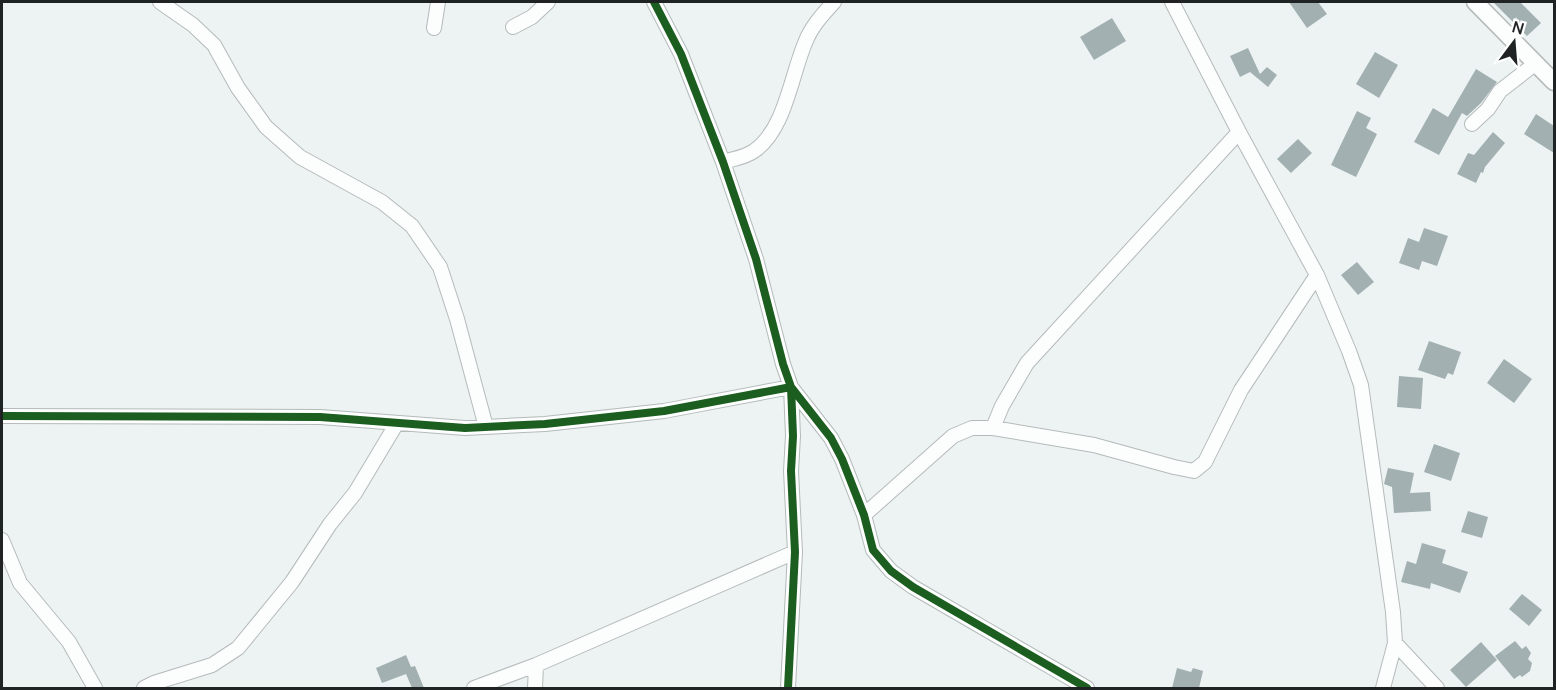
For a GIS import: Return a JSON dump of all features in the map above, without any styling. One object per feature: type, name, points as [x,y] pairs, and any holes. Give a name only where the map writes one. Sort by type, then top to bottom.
[{"type":"main road","points":[[1475,2],[1554,82]]},
{"type":"street","points":[[160,2],[193,25],[214,45],[238,88],[266,128],[300,157],[381,202],[412,226],[440,267],[457,319],[486,427]]},
{"type":"street","points":[[434,28],[438,2]]},
{"type":"street","points":[[513,27],[532,17],[548,2]]},
{"type":"street","points":[[654,2],[681,54],[723,162],[756,259],[791,387],[793,436],[791,471],[795,552],[788,688]]},
{"type":"street","points":[[723,162],[752,153],[764,143],[776,126],[805,41],[816,22],[834,2]]},
{"type":"street","points":[[1172,2],[1239,132],[1317,275],[1361,386],[1393,612],[1395,643],[1383,688]]},
{"type":"street","points":[[1472,124],[1488,109],[1500,91],[1536,63]]},
{"type":"street","points":[[993,428],[1002,406],[1027,363],[1239,132]]},
{"type":"street","points":[[864,515],[953,436],[972,428],[993,428],[1094,445],[1194,471],[1205,462],[1242,390],[1317,275]]},
{"type":"street","points":[[2,416],[320,417],[465,428],[545,424],[664,411],[791,387]]},
{"type":"street","points":[[791,387],[831,438],[842,459],[864,515],[873,550],[891,571],[913,587],[1087,688]]},
{"type":"street","points":[[144,688],[154,682],[212,665],[238,648],[292,582],[330,524],[355,493],[397,423]]},
{"type":"street","points":[[2,540],[10,564],[20,583],[69,642],[95,688]]},
{"type":"street","points":[[474,688],[536,665],[795,552]]},
{"type":"street","points":[[1395,643],[1437,688]]},
{"type":"street","points":[[535,688],[536,665]]},
{"type":"building","points":[[1289,2],[1318,2],[1327,14],[1307,28]]},
{"type":"building","points":[[1493,2],[1520,2],[1541,23],[1527,36]]},
{"type":"building","points":[[1112,18],[1126,41],[1094,60],[1080,37]]},
{"type":"building","points":[[1248,48],[1260,74],[1267,67],[1277,75],[1268,87],[1250,72],[1240,77],[1230,56]]},
{"type":"building","points":[[1375,52],[1398,65],[1379,98],[1356,84]]},
{"type":"building","points":[[1476,69],[1497,82],[1481,103],[1467,116],[1462,113],[1439,155],[1414,142],[1433,108],[1448,117]]},
{"type":"building","points":[[1357,111],[1371,118],[1366,128],[1377,134],[1356,177],[1331,165]]},
{"type":"building","points":[[1536,114],[1554,126],[1554,153],[1524,134]]},
{"type":"building","points":[[1493,132],[1505,143],[1485,167],[1483,173],[1481,172],[1476,183],[1457,174],[1468,153],[1474,155]]},
{"type":"building","points":[[1298,139],[1312,153],[1291,173],[1277,159]]},
{"type":"building","points":[[1424,228],[1448,236],[1437,266],[1422,261],[1419,270],[1399,263],[1408,238],[1419,242]]},
{"type":"building","points":[[1357,262],[1374,282],[1358,295],[1341,275]]},
{"type":"building","points":[[1429,341],[1461,352],[1453,375],[1448,373],[1445,379],[1418,370]]},
{"type":"building","points":[[1504,359],[1532,379],[1514,403],[1487,383]]},
{"type":"building","points":[[1399,376],[1423,378],[1421,409],[1397,407]]},
{"type":"building","points":[[1434,444],[1460,453],[1451,481],[1424,472]]},
{"type":"building","points":[[1388,468],[1414,473],[1410,493],[1430,492],[1431,511],[1394,513],[1392,487],[1384,484]]},
{"type":"building","points":[[1468,511],[1488,517],[1482,538],[1461,532]]},
{"type":"building","points":[[1422,543],[1446,550],[1442,563],[1468,572],[1460,593],[1431,583],[1430,589],[1401,582],[1407,561],[1416,564]]},
{"type":"building","points":[[1522,594],[1542,610],[1529,626],[1509,609]]},
{"type":"building","points":[[1515,641],[1522,649],[1526,646],[1531,653],[1528,659],[1532,663],[1530,671],[1514,679],[1495,656]]},
{"type":"building","points":[[1481,642],[1497,660],[1466,687],[1450,670]]},
{"type":"building","points":[[406,655],[411,667],[415,666],[424,688],[412,688],[406,674],[382,683],[376,668]]},
{"type":"building","points":[[1177,668],[1191,672],[1193,668],[1203,671],[1199,688],[1172,688]]},
{"type":"cycle path","points":[[654,2],[681,54],[723,162],[756,259],[791,387],[831,438],[842,459],[864,515],[873,550],[891,571],[913,587],[1087,688]]},
{"type":"cycle path","points":[[2,416],[320,417],[465,428],[545,424],[664,411],[791,387],[793,436],[791,471],[795,552],[788,688]]}]
